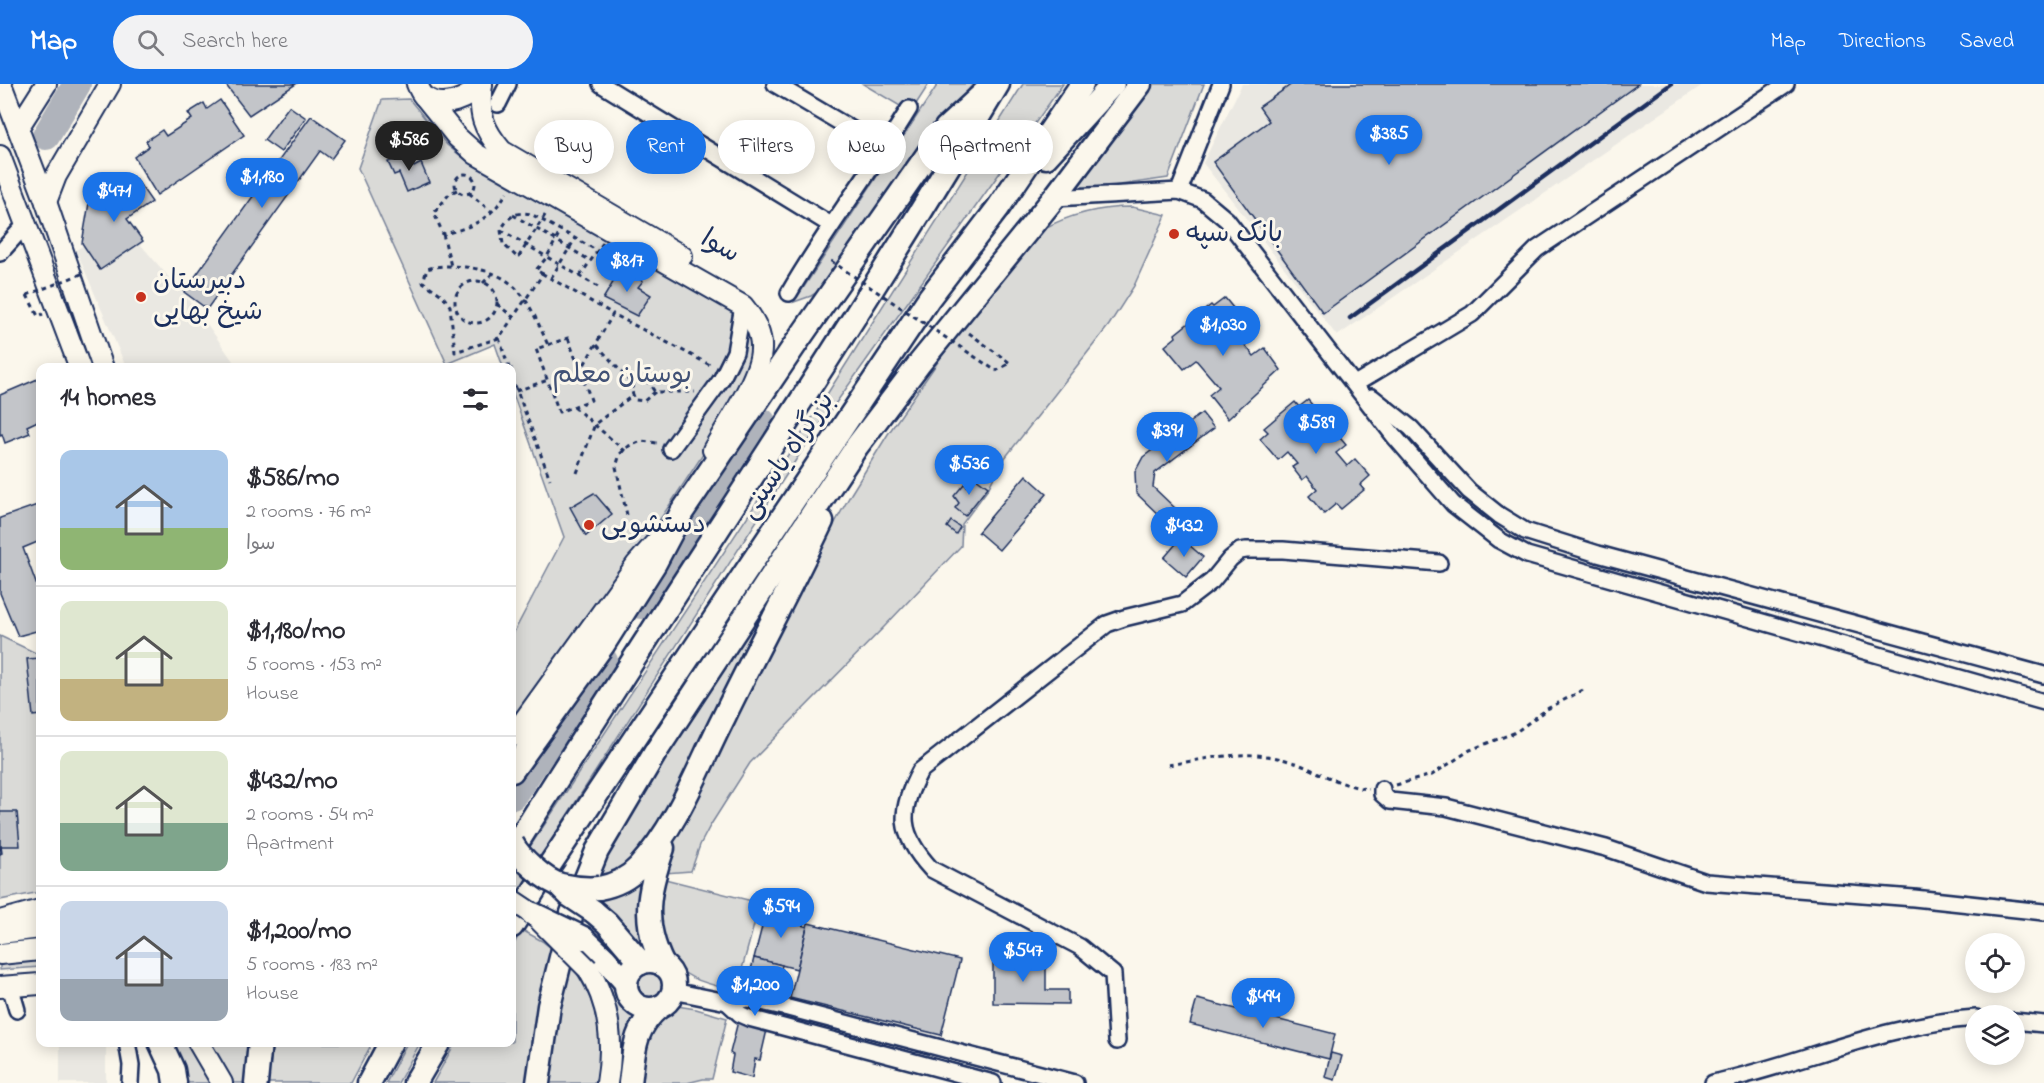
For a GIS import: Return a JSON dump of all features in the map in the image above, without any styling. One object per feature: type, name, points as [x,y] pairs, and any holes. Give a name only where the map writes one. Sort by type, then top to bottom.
[{"type":"highway","points":[[516,765],[603,645],[655,563],[682,512],[946,128],[996,84]]},
{"type":"highway","name":"بزرگراه یاسینی","points":[[516,840],[835,349],[996,84]]},
{"type":"highway","name":"بزرگراه یاسینی","points":[[516,921],[554,875],[929,298],[998,208],[1082,84]]},
{"type":"highway","points":[[998,208],[1113,84]]},
{"type":"highway","points":[[538,1083],[549,1006],[572,913],[597,851],[655,753],[857,446],[953,321],[1054,198],[1140,84]]},
{"type":"highway","points":[[652,964],[648,908],[652,877],[671,825],[724,715],[784,601],[857,446]]},
{"type":"highway","points":[[516,850],[536,870],[554,875],[577,888],[599,888],[621,881],[633,873],[671,825]]},
{"type":"highway","points":[[554,875],[568,895],[593,910],[652,964],[672,976],[666,999],[652,1013],[635,1041],[630,1083]]},
{"type":"highway","points":[[522,914],[583,938],[626,983]]},
{"type":"highway","points":[[652,964],[630,971],[626,983],[627,993],[637,1005],[644,1008],[666,999]]},
{"type":"highway","points":[[162,1047],[173,1070],[174,1083]]},
{"type":"highway","points":[[256,1083],[260,1047]]},
{"type":"highway","points":[[369,1083],[388,1047]]},
{"type":"highway","points":[[415,1083],[436,1047]]},
{"type":"main road","points":[[2,84],[46,202],[101,363]]},
{"type":"main road","points":[[18,128],[46,84]]},
{"type":"main road","points":[[46,202],[56,176],[111,84]]},
{"type":"main road","points":[[420,90],[436,101],[455,101],[473,93],[482,84]]},
{"type":"main road","name":"سوا","points":[[482,84],[480,102],[482,120],[490,137],[502,151],[744,292],[745,299],[740,303]]},
{"type":"main road","name":"سوا","points":[[420,90],[457,137],[476,154],[610,232],[740,303],[753,320],[760,339],[759,362],[682,512],[636,565],[516,731]]},
{"type":"main road","points":[[0,156],[78,363]]},
{"type":"main road","points":[[0,921],[36,911]]},
{"type":"main road","points":[[522,914],[588,969],[600,987],[610,1029],[611,1054],[607,1083]]},
{"type":"main road","points":[[0,933],[36,928]]},
{"type":"main road","points":[[0,954],[36,950]]},
{"type":"main road","points":[[5,987],[36,984]]},
{"type":"main road","points":[[201,1047],[222,1083]]},
{"type":"street","points":[[498,104],[508,84]]},
{"type":"street","points":[[601,84],[831,225]]},
{"type":"street","points":[[775,84],[836,120]]},
{"type":"street","points":[[1179,191],[1221,84]]},
{"type":"street","points":[[1355,384],[1472,314],[1537,249],[1786,84]]},
{"type":"street","points":[[902,120],[909,109]]},
{"type":"street","points":[[789,293],[831,225],[867,174]]},
{"type":"street","points":[[1054,198],[1179,191],[1203,200],[1227,220],[1394,436],[1453,504],[1499,540],[1527,555],[2044,702]]},
{"type":"street","points":[[0,253],[26,224]]},
{"type":"street","points":[[664,446],[721,380],[735,352],[740,303]]},
{"type":"street","points":[[1355,384],[1411,428],[1469,491],[1499,515],[1525,531],[2044,675]]},
{"type":"street","points":[[1116,1041],[1113,974],[1080,947],[931,868],[917,854],[906,827],[904,814],[909,792],[920,771],[1107,624],[1182,604],[1212,581],[1230,559],[1240,551],[1283,550],[1439,563]]},
{"type":"street","points":[[1382,789],[1382,794],[1390,801],[1446,807],[1606,848],[1706,882],[1914,898],[2044,912]]},
{"type":"street","points":[[5,987],[17,1010]]},
{"type":"street","points":[[666,999],[727,1002],[748,999],[1075,1083]]},
{"type":"street","points":[[727,1002],[740,1014],[749,1018],[993,1083]]},
{"type":"street","points":[[1713,1083],[1742,1077],[1899,1029],[1945,1020],[1965,1019]]},
{"type":"street","points":[[2025,1022],[2044,1024]]},
{"type":"street","points":[[128,1047],[131,1065],[130,1083]]},
{"type":"path","points":[[469,193],[475,185],[473,178],[462,174],[457,178],[455,184],[457,190],[469,193],[492,212]]},
{"type":"path","points":[[443,234],[474,226],[492,212],[504,199],[516,177]]},
{"type":"path","points":[[451,266],[443,234],[434,213],[450,193],[457,190]]},
{"type":"path","points":[[555,200],[543,220],[518,258],[503,244],[501,231],[513,215],[521,212],[543,220],[598,251]]},
{"type":"path","points":[[513,215],[591,261]]},
{"type":"path","points":[[501,231],[598,287]]},
{"type":"path","points":[[561,231],[547,257],[536,270],[613,314],[716,368]]},
{"type":"path","points":[[580,276],[610,232]]},
{"type":"path","points":[[551,278],[575,238]]},
{"type":"path","points":[[598,251],[601,269]]},
{"type":"path","points":[[831,261],[996,371],[1010,363],[953,321]]},
{"type":"path","points":[[543,273],[525,299],[499,338],[455,352],[450,306],[442,295],[423,282],[427,269],[435,267],[451,266],[493,273],[513,284],[525,299],[530,304],[548,345]]},
{"type":"path","points":[[38,316],[27,295],[84,273]]},
{"type":"path","points":[[483,283],[493,273]]},
{"type":"path","points":[[469,283],[483,283],[494,291],[497,304],[492,316],[487,320],[474,323],[462,317],[456,305],[459,292],[469,283]]},
{"type":"path","points":[[497,304],[513,317]]},
{"type":"path","points":[[580,372],[613,314]]},
{"type":"path","points":[[499,338],[506,363]]},
{"type":"path","points":[[568,338],[580,372],[591,400],[559,412],[536,349],[568,338]]},
{"type":"path","points":[[596,344],[634,386]]},
{"type":"path","points":[[548,380],[516,392],[550,479]]},
{"type":"path","points":[[655,392],[648,382],[636,381],[631,389],[635,400],[644,401],[655,392],[697,392]]},
{"type":"path","points":[[577,473],[595,424],[633,395]]},
{"type":"path","points":[[573,407],[625,451]]},
{"type":"path","points":[[627,515],[616,467],[620,454],[629,446],[642,441],[664,446]]},
{"type":"path","points":[[1168,765],[1243,753],[1259,754],[1294,763],[1354,787],[1382,789],[1432,775],[1470,750],[1516,732],[1547,709],[1585,689]]},
{"type":"shaded area","points":[[1242,84],[1704,84],[1337,336],[1203,163]]},
{"type":"shaded area","name":"دبیرستان شیخ بهایی","points":[[122,223],[198,311],[234,363],[124,363],[76,250]]},
{"type":"shaded area","points":[[60,1047],[106,1047],[106,1083],[60,1083]]},
{"type":"green space","points":[[863,84],[929,84],[916,104],[900,106]]},
{"type":"green space","points":[[938,84],[973,84],[945,120],[918,120],[918,154],[906,172],[906,132]]},
{"type":"green space","points":[[1023,84],[1063,84],[1037,120],[1000,120]]},
{"type":"green space","points":[[1150,84],[1204,84],[1168,178],[1065,193]]},
{"type":"green space","name":"بوستان معلم","points":[[409,99],[447,145],[467,161],[736,314],[745,320],[756,348],[723,424],[663,515],[516,718],[516,628],[564,537],[516,402],[516,363],[502,363],[495,344],[447,363],[358,168],[382,100]]},
{"type":"green space","points":[[879,174],[905,174],[830,284],[811,296],[794,302]]},
{"type":"green space","points":[[966,174],[999,174],[801,452],[516,898],[516,868],[807,426]]},
{"type":"green space","points":[[1132,207],[1166,215],[1134,286],[1109,325],[1001,463],[988,489],[962,524],[961,546],[750,763],[710,826],[700,845],[691,871],[665,873],[669,849],[703,774],[783,616],[851,494],[888,434],[955,337],[1041,230],[1085,212]]},
{"type":"green space","points":[[823,510],[640,862],[595,884],[638,801]]},
{"type":"green space","points":[[0,636],[36,653],[36,893],[0,900]]},
{"type":"green space","points":[[645,868],[653,952],[637,955],[581,896]]},
{"type":"green space","points":[[665,879],[760,903],[736,991],[706,983],[688,975],[672,962],[666,953],[657,925]]},
{"type":"green space","points":[[522,930],[556,952],[530,1083],[433,1083],[453,1047],[516,1047],[516,940]]},
{"type":"green space","points":[[36,956],[36,967],[0,970],[0,960]]},
{"type":"green space","points":[[568,961],[586,989],[596,1018],[600,1049],[596,1083],[545,1083]]},
{"type":"green space","points":[[597,963],[616,979],[622,1000],[639,1014],[625,1083],[619,1083],[621,1035],[616,1007],[612,992]]},
{"type":"green space","points":[[649,968],[660,972],[664,983],[660,994],[649,998],[638,994],[634,983],[638,972]]},
{"type":"green space","points":[[677,1006],[727,1018],[712,1079],[687,1083],[635,1083],[641,1039],[668,1009]]},
{"type":"green space","points":[[169,1047],[189,1047],[213,1083],[180,1083]]},
{"type":"green space","points":[[209,1047],[254,1047],[249,1083],[231,1083]]},
{"type":"green space","points":[[267,1047],[370,1047],[351,1083],[263,1083]]},
{"type":"green space","points":[[405,1047],[418,1047],[398,1083],[386,1083]]},
{"type":"building","points":[[225,84],[296,84],[249,115]]},
{"type":"building","points":[[1292,84],[1638,84],[1323,313],[1213,162],[1269,121],[1259,107]]},
{"type":"building","points":[[220,100],[244,135],[157,195],[134,157],[149,146],[146,141],[162,130],[166,136],[192,119],[188,113],[204,103],[207,109]]},
{"type":"building","points":[[289,106],[306,118],[281,152],[264,140]]},
{"type":"building","points":[[311,116],[345,140],[331,159],[320,151],[207,309],[184,292]]},
{"type":"building","points":[[408,153],[414,167],[421,163],[429,182],[407,192],[399,173],[394,175],[388,162]]},
{"type":"building","points":[[125,177],[129,184],[136,179],[152,202],[127,219],[143,241],[100,270],[82,243],[89,203],[109,190],[113,195],[121,189],[117,183]]},
{"type":"building","points":[[621,269],[643,281],[638,287],[651,295],[637,316],[603,299]]},
{"type":"building","points":[[1225,298],[1242,319],[1231,328],[1254,356],[1265,348],[1281,370],[1228,419],[1209,395],[1219,387],[1196,360],[1184,369],[1165,346],[1176,337],[1175,334],[1211,305],[1213,307]]},
{"type":"building","points":[[36,380],[36,422],[27,426],[30,433],[5,443],[2,434],[0,435],[0,395]]},
{"type":"building","points":[[1308,400],[1346,445],[1336,453],[1347,466],[1355,459],[1370,476],[1360,485],[1364,490],[1341,509],[1336,504],[1324,514],[1309,496],[1317,489],[1307,476],[1302,480],[1292,467],[1297,464],[1287,452],[1278,460],[1260,439],[1268,432],[1264,428],[1295,402],[1299,407]]},
{"type":"building","points":[[1202,413],[1214,428],[1155,473],[1153,487],[1175,508],[1164,520],[1136,493],[1135,472],[1143,457]]},
{"type":"building","points":[[1026,475],[1047,494],[999,550],[978,532]]},
{"type":"building","points":[[976,478],[988,487],[965,516],[955,508],[959,503],[954,496],[964,484],[968,487]]},
{"type":"building","name":"دستشویی","points":[[594,493],[612,514],[586,536],[570,507]]},
{"type":"building","points":[[36,505],[36,543],[23,548],[36,583],[36,631],[18,636],[0,593],[0,518]]},
{"type":"building","points":[[951,521],[960,527],[956,534],[947,527]]},
{"type":"building","points":[[1181,538],[1203,557],[1186,577],[1164,558]]},
{"type":"building","points":[[36,658],[36,716],[33,716],[27,659]]},
{"type":"building","points":[[0,812],[17,812],[20,846],[1,846],[2,853],[0,854]]},
{"type":"building","points":[[767,907],[799,915],[796,923],[807,927],[797,969],[754,958]]},
{"type":"building","points":[[808,923],[960,960],[941,1035],[790,998]]},
{"type":"building","points":[[754,958],[782,965],[760,1060],[755,1059],[752,1078],[730,1072],[733,1055],[730,1053]]},
{"type":"building","points":[[993,958],[1035,958],[1035,964],[1046,964],[1046,990],[1068,990],[1068,1004],[993,1003]]},
{"type":"building","points":[[1197,999],[1335,1034],[1329,1059],[1190,1024]]},
{"type":"building","points":[[1331,1053],[1342,1056],[1335,1080],[1325,1077]]},
{"type":"waterway","points":[[46,136],[77,84]]},
{"type":"waterway","points":[[641,605],[762,422]]},
{"type":"waterway","points":[[516,790],[604,661]]},
{"type":"railway","points":[[1350,318],[1671,84]]},
{"type":"place","name":"بانک سپه","points":[[1174,234]]},
{"type":"place","name":"دبیرستان شیخ بهایی","points":[[141,297]]},
{"type":"place","name":"دستشویی","points":[[589,525]]}]
